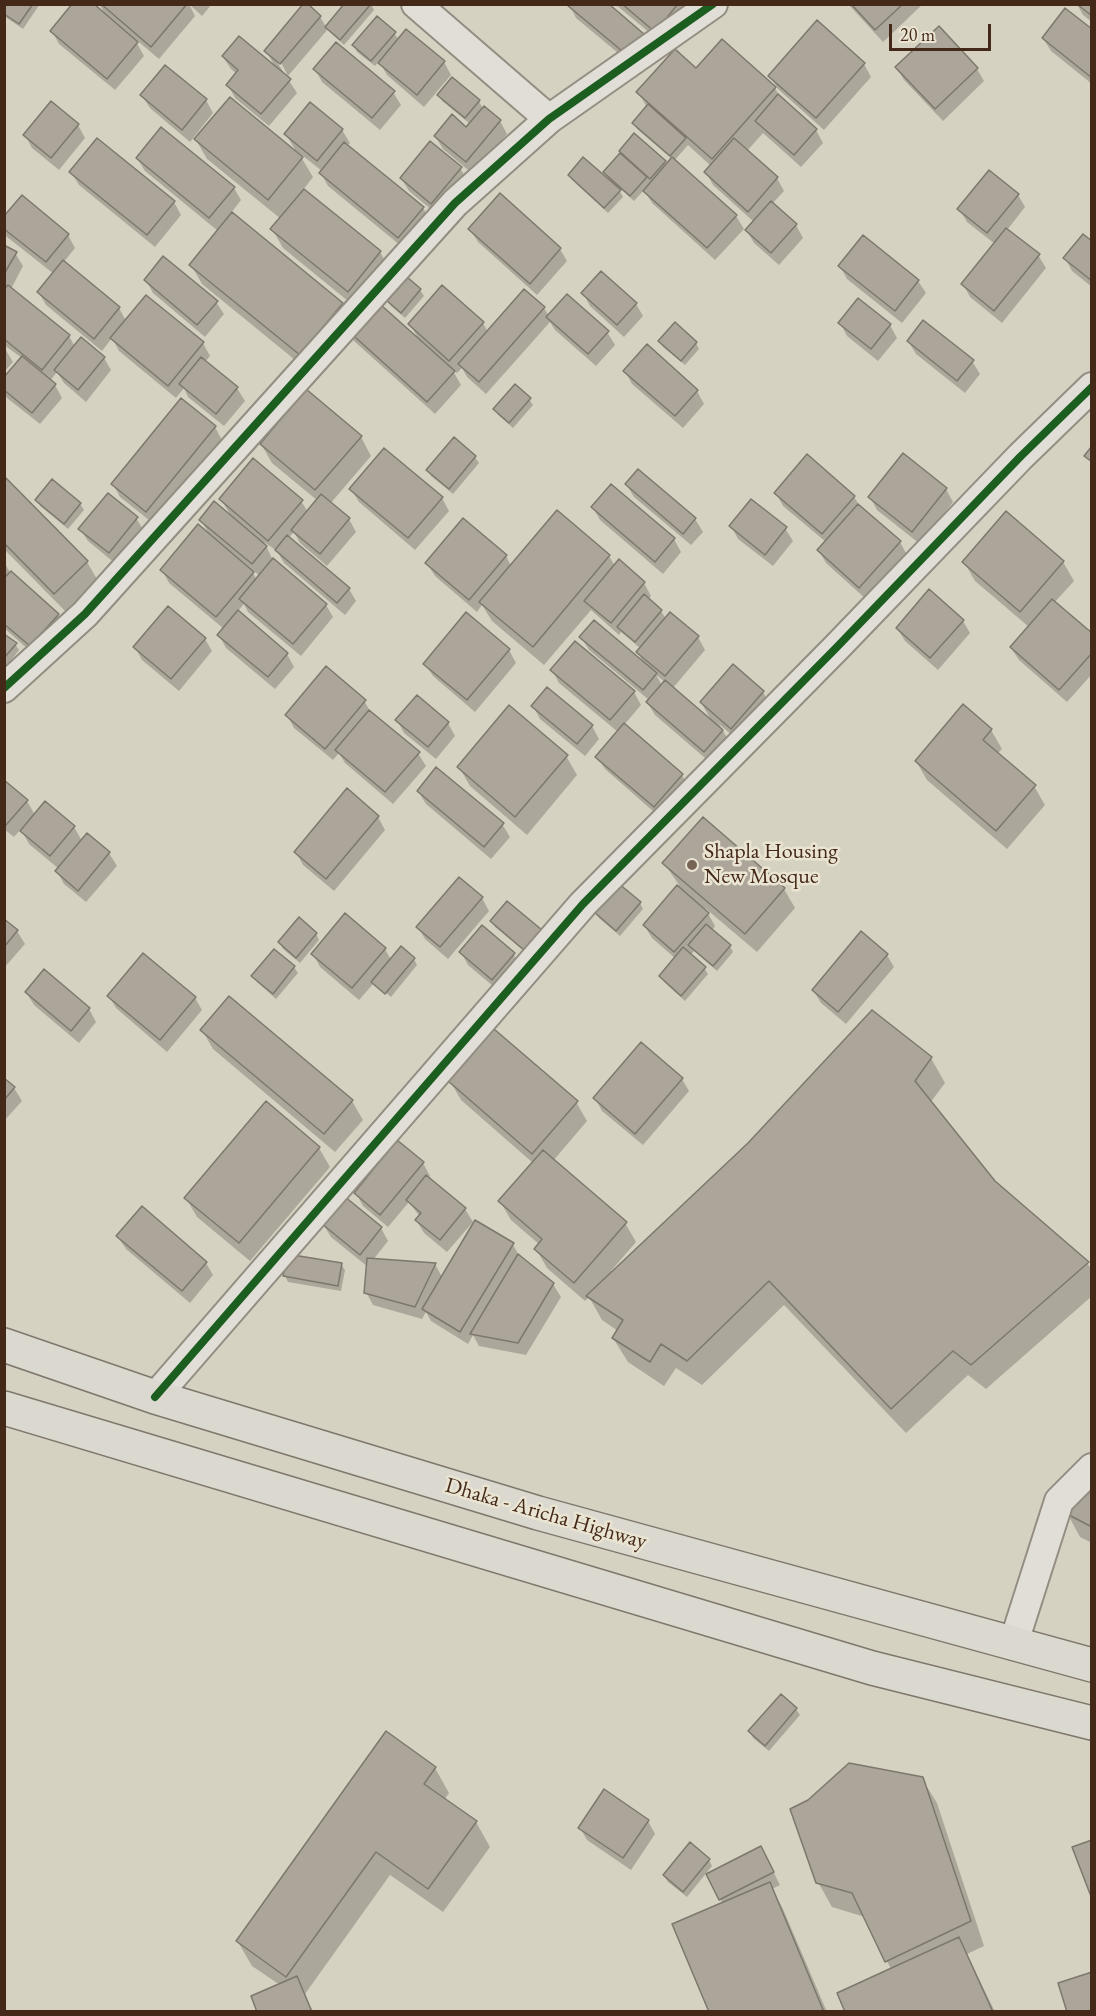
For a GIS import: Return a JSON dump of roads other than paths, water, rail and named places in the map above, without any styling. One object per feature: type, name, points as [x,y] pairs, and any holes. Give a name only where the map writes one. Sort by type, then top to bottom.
[{"type":"highway","name":"Dhaka - Aricha Highway","points":[[4,1345],[155,1397],[538,1513],[1092,1665]]},
{"type":"highway","points":[[4,1408],[872,1668],[1092,1723]]},
{"type":"street","points":[[416,4],[549,119]]},
{"type":"street","points":[[4,688],[85,614],[455,202],[549,119],[713,4]]},
{"type":"street","points":[[155,1397],[583,904],[836,648],[1021,456],[1092,387]]},
{"type":"street","points":[[1013,1645],[1059,1501],[1092,1468]]},
{"type":"place","name":"Shapla Housing New Mosque","points":[[692,865]]}]
